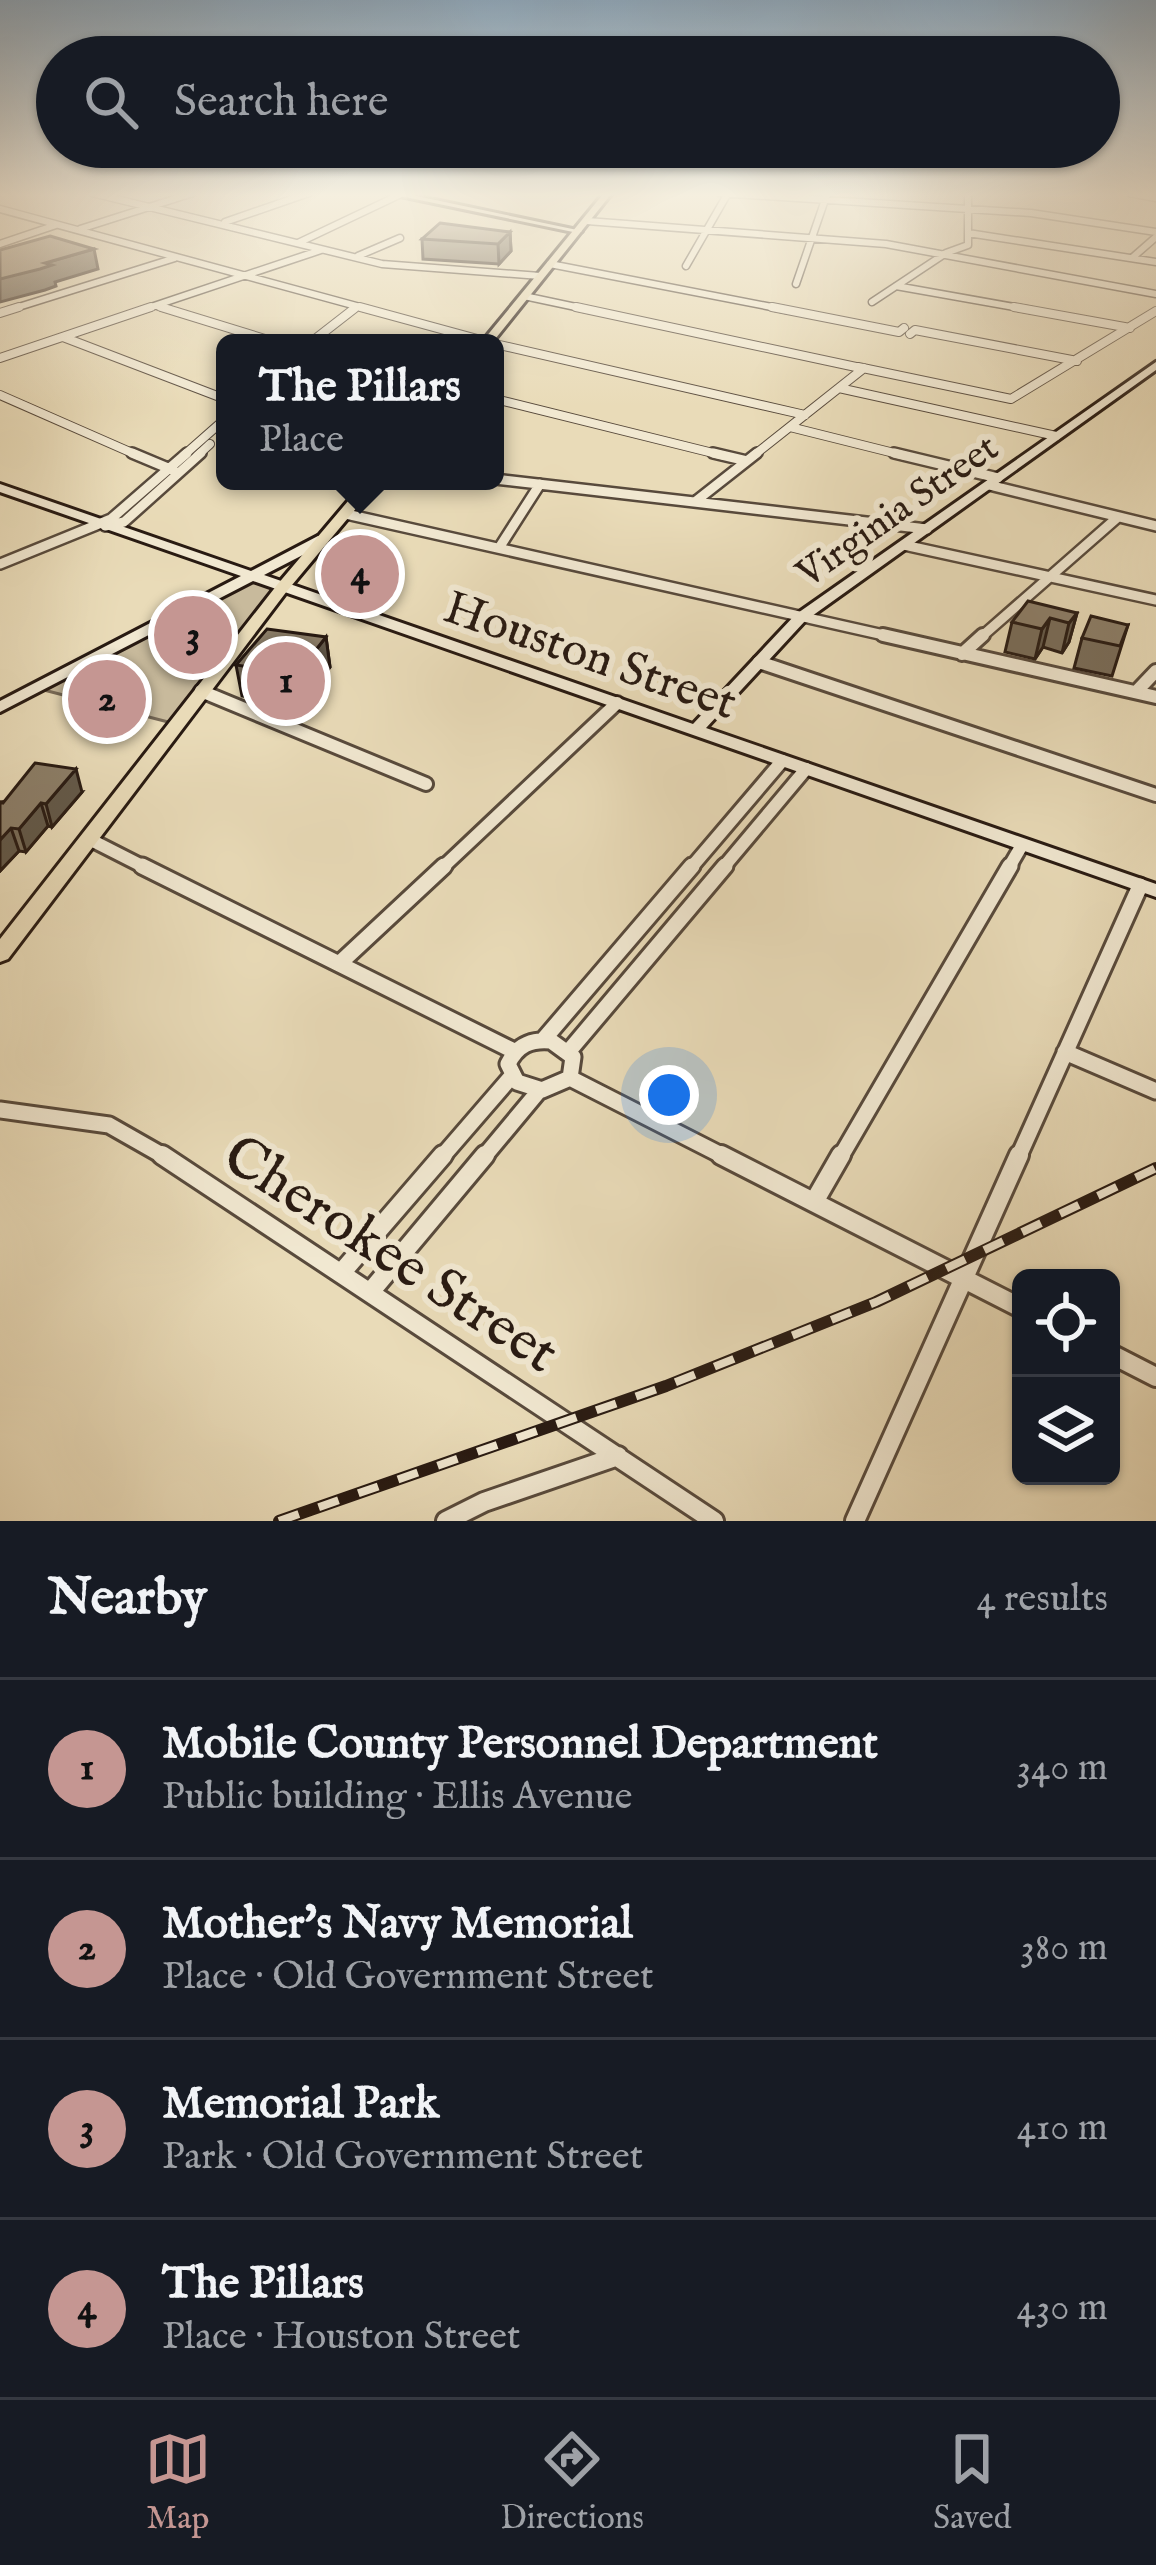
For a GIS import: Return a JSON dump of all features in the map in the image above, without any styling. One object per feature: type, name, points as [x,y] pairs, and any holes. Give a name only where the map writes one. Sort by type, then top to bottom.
[{"type":"main road","points":[[497,334],[550,264]]},
{"type":"main road","points":[[0,954],[282,588],[365,490]]},
{"type":"street","points":[[0,313],[158,264]]},
{"type":"street","points":[[199,264],[455,334]]},
{"type":"street","points":[[0,358],[278,264]]},
{"type":"street","points":[[385,264],[540,276]]},
{"type":"street","points":[[562,264],[906,331]]},
{"type":"street","points":[[796,284],[803,264]]},
{"type":"street","points":[[872,302],[929,264]]},
{"type":"street","points":[[991,264],[1156,294]]},
{"type":"street","points":[[896,286],[1130,328]]},
{"type":"street","points":[[524,296],[1011,399],[1156,311]]},
{"type":"street","points":[[156,305],[249,334]]},
{"type":"street","points":[[321,334],[354,308]]},
{"type":"street","points":[[329,334],[354,308]]},
{"type":"street","points":[[915,330],[1075,363],[909,333],[915,330]]},
{"type":"street","points":[[62,337],[216,396]]},
{"type":"street","points":[[504,346],[805,415]]},
{"type":"street","name":"Virginia Street","points":[[695,731],[800,617],[1156,365]]},
{"type":"street","points":[[696,501],[859,368]]},
{"type":"street","points":[[839,388],[1057,436]]},
{"type":"street","points":[[0,395],[174,470]]},
{"type":"street","points":[[504,401],[747,461]]},
{"type":"street","points":[[790,427],[1156,526]]},
{"type":"street","points":[[0,568],[102,524],[124,522],[216,428]]},
{"type":"street","points":[[174,470],[216,437]]},
{"type":"street","points":[[504,479],[927,529]]},
{"type":"street","points":[[499,548],[540,484]]},
{"type":"street","name":"Houston Street","points":[[0,488],[1148,888]]},
{"type":"street","points":[[346,514],[1156,697]]},
{"type":"street","points":[[962,655],[1118,517]]},
{"type":"street","points":[[0,706],[323,539]]},
{"type":"street","points":[[904,545],[1156,600]]},
{"type":"street","points":[[759,662],[1156,795]]},
{"type":"street","points":[[1136,692],[1156,671]]},
{"type":"street","points":[[201,692],[426,784]]},
{"type":"street","points":[[340,963],[617,703]]},
{"type":"street","points":[[544,1040],[782,761]]},
{"type":"street","points":[[569,1051],[806,769]]},
{"type":"street","points":[[89,839],[514,1051]]},
{"type":"street","points":[[814,1202],[1022,845]]},
{"type":"street","points":[[855,1521],[1065,1052],[1148,888]]},
{"type":"street","points":[[664,899],[689,909]]},
{"type":"street","points":[[544,1040],[569,1051],[574,1064],[570,1078],[538,1092],[511,1077],[508,1064],[514,1051],[527,1042],[544,1040]]},
{"type":"street","points":[[1065,1052],[1156,1091]]},
{"type":"street","points":[[344,1271],[511,1077]]},
{"type":"street","points":[[570,1078],[1012,1304]]},
{"type":"street","points":[[372,1290],[538,1092]]},
{"type":"street","name":"Cherokee Street","points":[[0,1110],[109,1125],[126,1132],[344,1271],[713,1521]]},
{"type":"street","points":[[1120,1359],[1156,1377]]},
{"type":"street","points":[[446,1521],[484,1502],[618,1456]]},
{"type":"shaded area","points":[[252,576],[282,588],[176,724],[36,688]]},
{"type":"building","points":[[0,264],[52,265],[40,269],[0,279]]},
{"type":"building","points":[[343,550],[380,559],[368,568],[331,559]]},
{"type":"building","points":[[1028,601],[1077,613],[1069,623],[1050,618],[1042,629],[1012,622]]},
{"type":"building","points":[[1091,616],[1128,625],[1120,646],[1082,638]]},
{"type":"building","points":[[267,629],[326,637],[297,674],[236,665]]},
{"type":"building","points":[[35,763],[76,769],[46,804],[41,803],[19,829],[11,828],[0,840],[0,802]]},
{"type":"railway","points":[[279,1521],[666,1386],[876,1302],[1156,1168]]},
{"type":"place","name":"The Pillars","points":[[360,574]]},
{"type":"place","name":"Memorial Park","points":[[193,635]]},
{"type":"place","name":"Mobile County Personnel Department","points":[[286,681]]},
{"type":"place","name":"Mother's Navy Memorial","points":[[107,699]]}]
